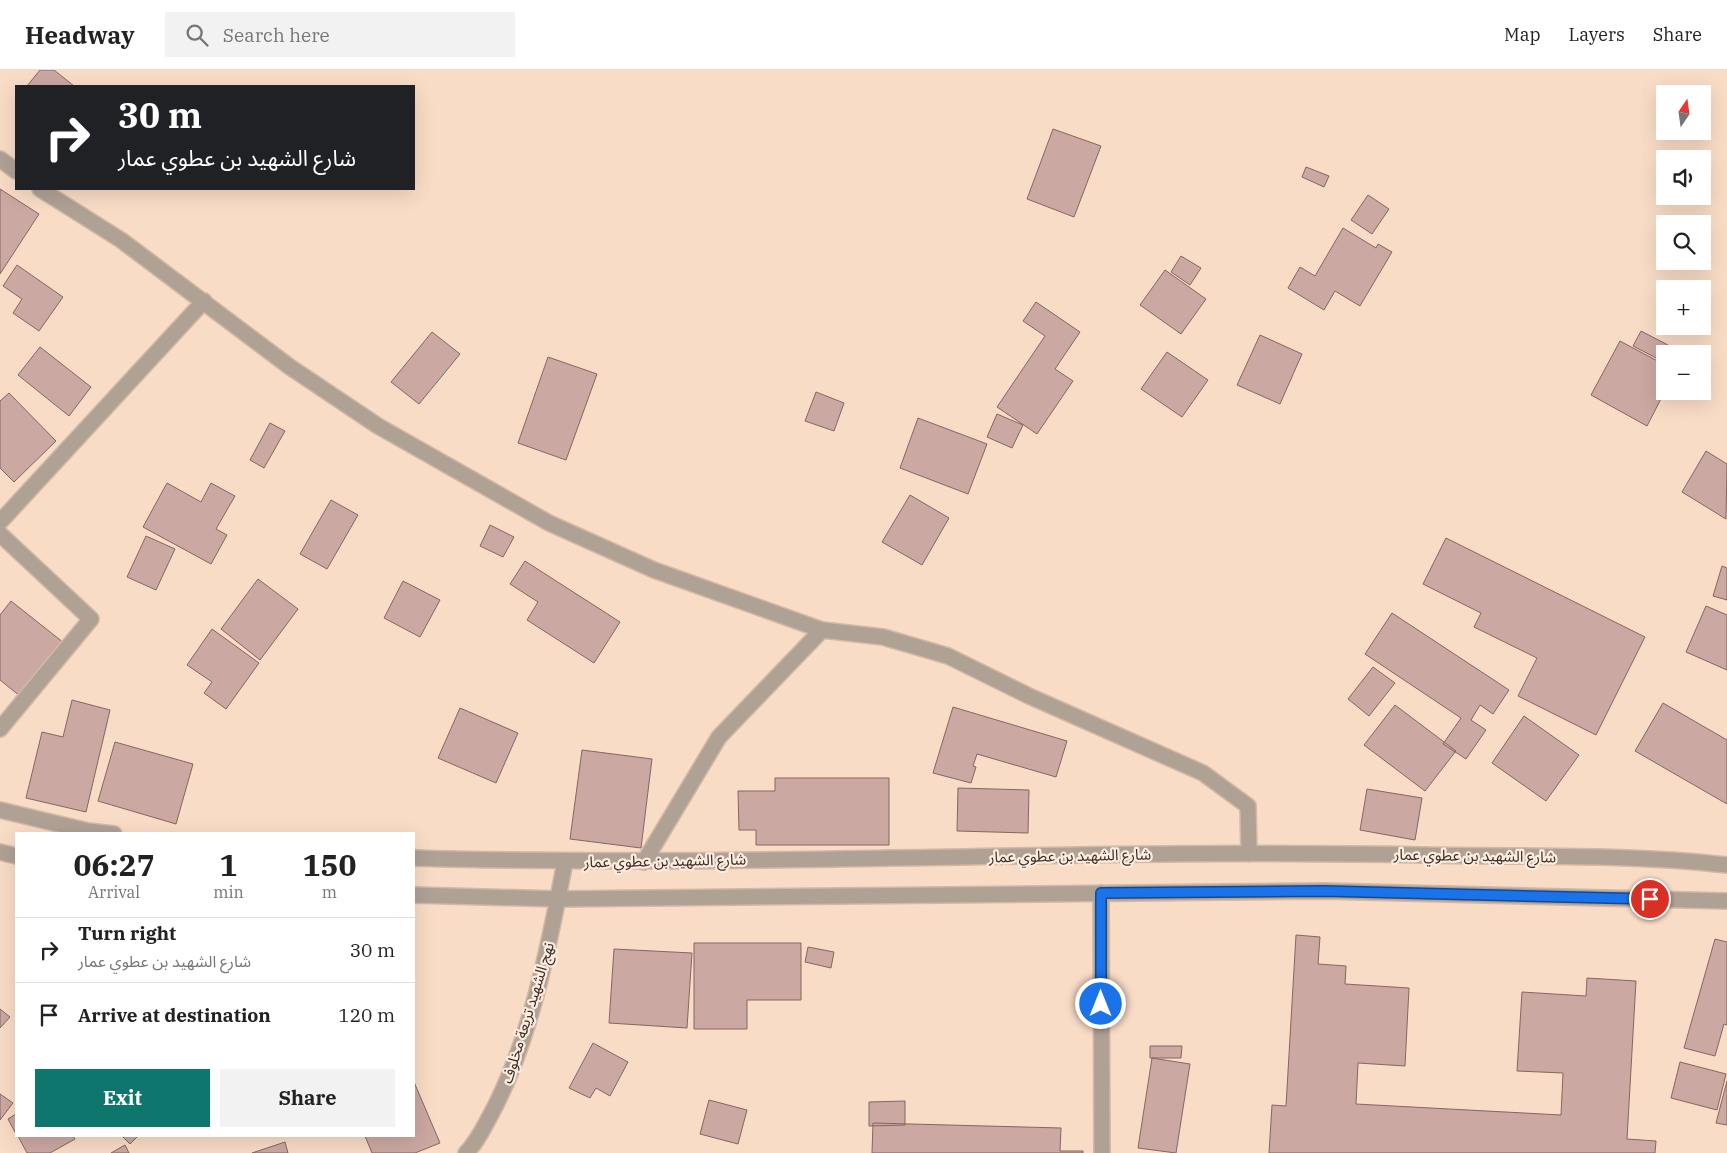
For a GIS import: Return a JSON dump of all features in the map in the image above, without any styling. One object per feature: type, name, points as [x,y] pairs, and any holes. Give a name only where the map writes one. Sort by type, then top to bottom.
[{"type":"street","points":[[0,159],[15,170]]},
{"type":"street","points":[[42,190],[120,240],[290,367],[378,426],[549,523],[654,570],[822,630],[883,637],[948,656],[1029,696],[1203,773],[1248,806],[1250,854]]},
{"type":"street","points":[[0,522],[204,301]]},
{"type":"street","points":[[0,534],[91,619],[0,729]]},
{"type":"street","points":[[644,862],[719,737],[822,630]]},
{"type":"street","points":[[0,810],[97,832]]},
{"type":"street","points":[[0,852],[15,856]]},
{"type":"street","name":"شارع الشهيد بن عطوي عمار","points":[[415,858],[644,862],[1250,854],[1593,858],[1727,865]]},
{"type":"street","name":"نهج الشهيد تريعة مخلوف","points":[[466,1153],[474,1146],[505,1089],[537,990],[550,941],[565,862]]},
{"type":"street","points":[[415,895],[558,899],[1324,891],[1727,901]]},
{"type":"street","points":[[1101,893],[1102,1153]]},
{"type":"building","points":[[40,70],[54,70],[73,85],[28,85]]},
{"type":"building","points":[[1053,129],[1101,146],[1074,217],[1027,199]]},
{"type":"building","points":[[1306,167],[1329,176],[1324,187],[1302,177]]},
{"type":"building","points":[[0,189],[39,214],[0,274]]},
{"type":"building","points":[[1368,195],[1389,209],[1372,234],[1351,220]]},
{"type":"building","points":[[1343,228],[1376,248],[1378,244],[1392,252],[1360,306],[1335,291],[1324,310],[1288,288],[1300,267],[1315,276]]},
{"type":"building","points":[[1181,256],[1201,268],[1190,285],[1171,272]]},
{"type":"building","points":[[17,265],[63,297],[39,331],[13,313],[22,299],[3,286]]},
{"type":"building","points":[[1165,270],[1206,299],[1181,334],[1140,305]]},
{"type":"building","points":[[1036,302],[1080,332],[1055,369],[1073,381],[1037,434],[997,407],[1045,336],[1023,321]]},
{"type":"building","points":[[1641,331],[1668,345],[1656,345],[1656,358],[1633,346]]},
{"type":"building","points":[[432,332],[460,354],[419,404],[391,382]]},
{"type":"building","points":[[1260,335],[1302,354],[1280,404],[1237,385]]},
{"type":"building","points":[[1620,341],[1656,360],[1656,400],[1660,400],[1647,426],[1591,395]]},
{"type":"building","points":[[40,347],[91,387],[69,416],[18,375]]},
{"type":"building","points":[[1167,352],[1208,380],[1182,417],[1141,389]]},
{"type":"building","points":[[548,357],[597,374],[566,460],[518,443]]},
{"type":"building","points":[[816,392],[844,403],[834,431],[805,421]]},
{"type":"building","points":[[9,393],[56,441],[14,482],[0,468],[0,401]]},
{"type":"building","points":[[997,414],[1023,425],[1012,448],[987,437]]},
{"type":"building","points":[[918,418],[987,444],[968,494],[900,468]]},
{"type":"building","points":[[270,423],[285,431],[264,468],[250,460]]},
{"type":"building","points":[[1706,451],[1727,464],[1726,519],[1682,492]]},
{"type":"building","points":[[167,483],[201,502],[211,483],[235,496],[216,529],[227,535],[211,564],[143,527]]},
{"type":"building","points":[[910,495],[949,518],[922,565],[882,542]]},
{"type":"building","points":[[331,500],[358,515],[327,569],[300,554]]},
{"type":"building","points":[[490,525],[514,537],[503,557],[480,546]]},
{"type":"building","points":[[146,536],[175,549],[156,590],[127,577]]},
{"type":"building","points":[[1446,538],[1645,637],[1596,735],[1518,696],[1537,658],[1474,627],[1481,613],[1423,584]]},
{"type":"building","points":[[525,561],[620,622],[594,663],[527,620],[538,602],[510,584]]},
{"type":"building","points":[[1722,566],[1727,568],[1727,600],[1713,596]]},
{"type":"building","points":[[258,579],[298,609],[260,660],[221,629]]},
{"type":"building","points":[[403,581],[440,600],[420,637],[384,618]]},
{"type":"building","points":[[11,601],[64,643],[20,696],[0,680],[0,615]]},
{"type":"building","points":[[1706,606],[1727,615],[1727,670],[1686,652]]},
{"type":"building","points":[[1392,613],[1509,690],[1493,714],[1480,705],[1471,720],[1486,730],[1466,759],[1443,744],[1461,718],[1365,654]]},
{"type":"building","points":[[212,629],[259,663],[226,709],[204,693],[212,682],[187,665]]},
{"type":"building","points":[[1373,667],[1395,683],[1369,716],[1348,699]]},
{"type":"building","points":[[72,700],[110,710],[86,812],[26,798],[42,732],[63,737]]},
{"type":"building","points":[[1663,703],[1727,740],[1727,804],[1635,751]]},
{"type":"building","points":[[1395,705],[1456,751],[1425,791],[1364,745]]},
{"type":"building","points":[[953,707],[1067,741],[1056,777],[977,754],[973,766],[976,767],[971,783],[933,773]]},
{"type":"building","points":[[460,708],[518,733],[496,783],[438,758]]},
{"type":"building","points":[[1524,716],[1579,755],[1546,801],[1492,763]]},
{"type":"building","points":[[115,742],[193,764],[176,824],[98,801]]},
{"type":"building","points":[[582,750],[652,759],[641,848],[570,839]]},
{"type":"building","points":[[775,778],[889,778],[889,845],[756,845],[756,830],[739,830],[738,791],[775,791]]},
{"type":"building","points":[[958,788],[1029,790],[1028,833],[957,831]]},
{"type":"building","points":[[1367,789],[1422,798],[1415,840],[1360,830]]},
{"type":"building","points":[[1296,935],[1320,937],[1318,964],[1346,966],[1345,984],[1409,988],[1405,1066],[1358,1063],[1356,1104],[1561,1115],[1563,1073],[1517,1071],[1522,992],[1586,996],[1587,978],[1636,981],[1627,1139],[1656,1141],[1655,1153],[1269,1153],[1272,1105],[1286,1106]]},
{"type":"building","points":[[1715,939],[1727,942],[1727,1025],[1724,1024],[1715,1056],[1684,1048]]},
{"type":"building","points":[[694,943],[801,943],[801,1000],[747,1000],[747,1029],[694,1029]]},
{"type":"building","points":[[808,947],[834,952],[831,968],[805,962]]},
{"type":"building","points":[[614,949],[692,953],[687,1028],[609,1023]]},
{"type":"building","points":[[0,1009],[10,1017],[0,1028]]},
{"type":"building","points":[[593,1043],[628,1062],[610,1096],[596,1088],[590,1098],[569,1088]]},
{"type":"building","points":[[1150,1046],[1182,1046],[1181,1058],[1150,1058]]},
{"type":"building","points":[[1152,1058],[1190,1064],[1176,1153],[1138,1148]]},
{"type":"building","points":[[1680,1062],[1726,1074],[1717,1110],[1671,1098]]},
{"type":"building","points":[[1727,1081],[1727,1125],[1716,1123]]},
{"type":"building","points":[[415,1084],[440,1143],[415,1153],[372,1153],[365,1137],[415,1137]]},
{"type":"building","points":[[0,1094],[13,1103],[0,1120]]},
{"type":"building","points":[[709,1100],[747,1110],[738,1144],[700,1134]]},
{"type":"building","points":[[905,1101],[905,1125],[869,1126],[869,1102]]},
{"type":"building","points":[[15,1115],[15,1132],[8,1119]]},
{"type":"building","points":[[873,1123],[1061,1128],[1060,1151],[1083,1151],[1083,1153],[872,1153]]},
{"type":"building","points":[[19,1137],[74,1137],[75,1139],[50,1153],[27,1153]]},
{"type":"building","points":[[123,1137],[137,1137],[130,1144]]},
{"type":"building","points":[[285,1142],[288,1153],[252,1153]]},
{"type":"building","points":[[125,1145],[129,1153],[111,1153]]},
{"type":"route","points":[[1101,1004],[1101,893],[1324,891],[1650,899]]}]
